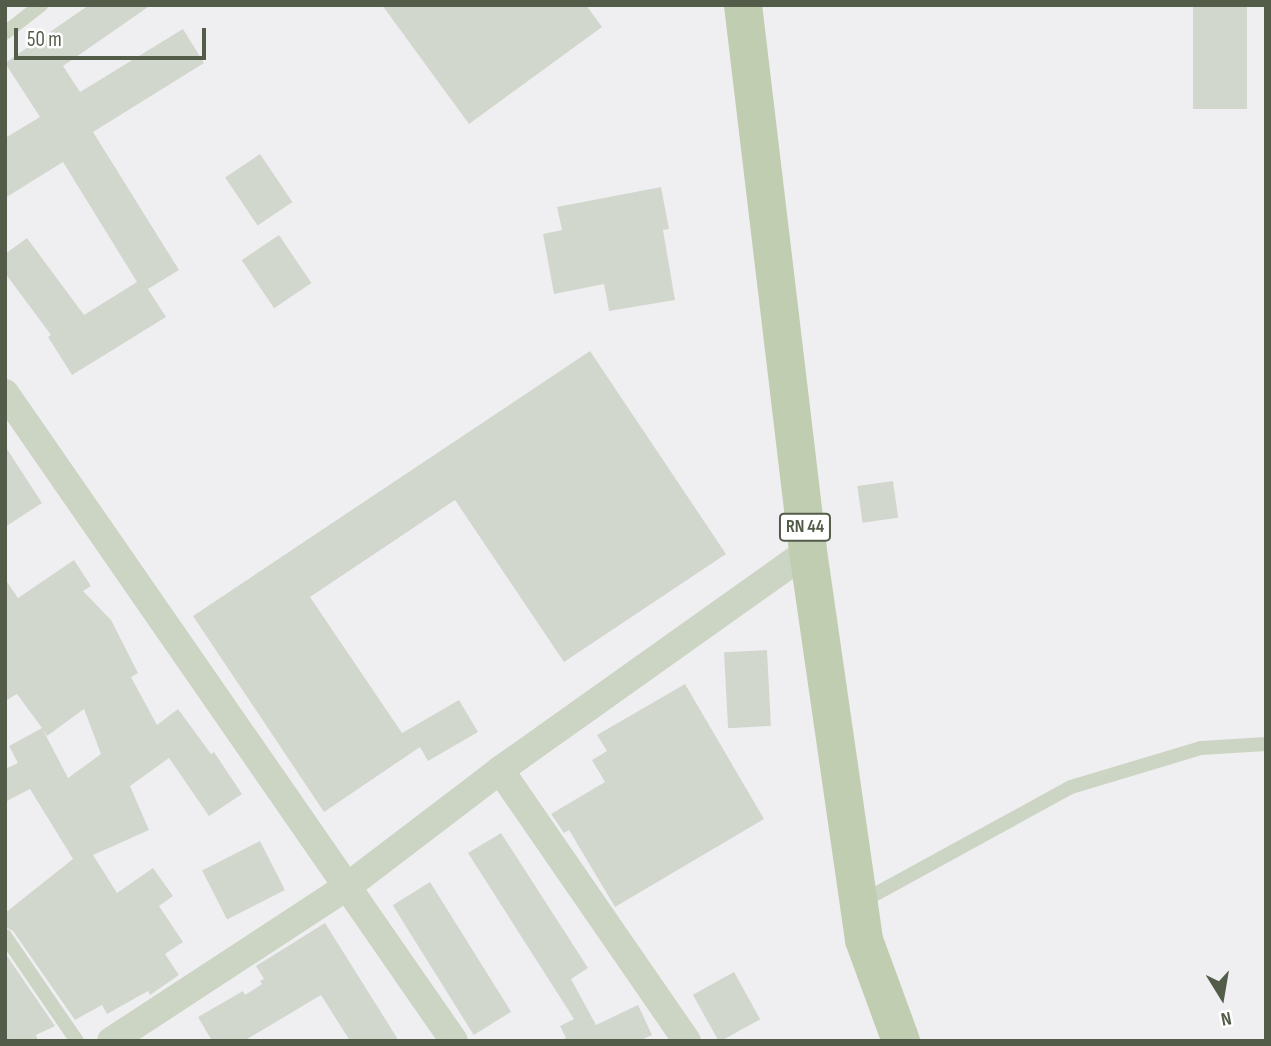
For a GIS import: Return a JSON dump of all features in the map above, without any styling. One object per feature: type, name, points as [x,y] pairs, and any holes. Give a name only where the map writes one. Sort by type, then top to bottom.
[{"type":"main road","name":"RN 44","points":[[743,5],[808,551],[864,940],[901,1041]]},
{"type":"street","points":[[5,393],[454,1041]]},
{"type":"street","points":[[111,1041],[348,886],[500,770],[808,551]]},
{"type":"street","points":[[500,770],[687,1041]]},
{"type":"lane","points":[[5,33],[41,5]]},
{"type":"lane","points":[[859,903],[1071,787],[1201,748],[1266,744]]},
{"type":"lane","points":[[5,936],[77,1041]]},
{"type":"building","points":[[89,5],[151,5],[63,66],[80,92],[183,29],[204,63],[93,132],[179,270],[148,289],[166,317],[72,375],[48,337],[51,335],[5,273],[5,254],[27,238],[84,315],[137,282],[63,162],[5,198],[5,138],[40,117],[5,63]]},
{"type":"building","points":[[382,5],[586,5],[602,27],[469,124]]},
{"type":"building","points":[[1193,5],[1247,5],[1247,109],[1193,109]]},
{"type":"building","points":[[260,154],[292,202],[258,226],[225,177]]},
{"type":"building","points":[[661,187],[669,229],[663,230],[675,300],[609,311],[604,284],[554,294],[543,234],[562,230],[557,207]]},
{"type":"building","points":[[279,235],[311,283],[274,308],[242,260]]},
{"type":"building","points":[[590,351],[726,554],[564,662],[455,500],[310,597],[402,733],[459,700],[478,732],[428,761],[420,747],[324,812],[193,616]]},
{"type":"building","points":[[5,446],[42,503],[5,527]]},
{"type":"building","points":[[893,481],[898,518],[862,523],[857,486]]},
{"type":"building","points":[[74,560],[91,586],[83,591],[111,620],[138,673],[131,677],[157,725],[178,709],[211,754],[214,752],[242,794],[209,816],[169,758],[130,786],[149,830],[93,855],[117,893],[153,868],[173,896],[159,906],[183,942],[165,954],[179,975],[150,995],[148,991],[107,1014],[102,1005],[75,1020],[13,931],[5,927],[5,913],[73,859],[30,789],[5,802],[5,769],[18,763],[9,746],[42,728],[17,694],[5,701],[5,579],[18,598]],"holes":[[[84,709],[101,754],[68,778],[43,730],[47,736]]]},
{"type":"building","points":[[767,650],[771,726],[728,728],[724,652]]},
{"type":"building","points":[[685,684],[764,819],[615,907],[569,830],[564,833],[551,814],[605,782],[592,760],[607,751],[597,735]]},
{"type":"building","points":[[501,833],[588,968],[571,979],[596,1025],[638,1005],[652,1035],[639,1041],[561,1041],[566,1038],[560,1026],[574,1019],[468,853]]},
{"type":"building","points":[[260,841],[285,890],[227,920],[202,871]]},
{"type":"building","points":[[430,882],[511,1012],[474,1035],[393,905]]},
{"type":"building","points":[[325,923],[399,1041],[350,1041],[321,995],[244,1041],[212,1041],[198,1017],[243,991],[245,995],[262,984],[260,981],[264,979],[256,966]]},
{"type":"building","points":[[5,953],[55,1026],[36,1035],[38,1041],[5,1041]]},
{"type":"building","points":[[734,972],[760,1019],[719,1041],[693,995]]}]
